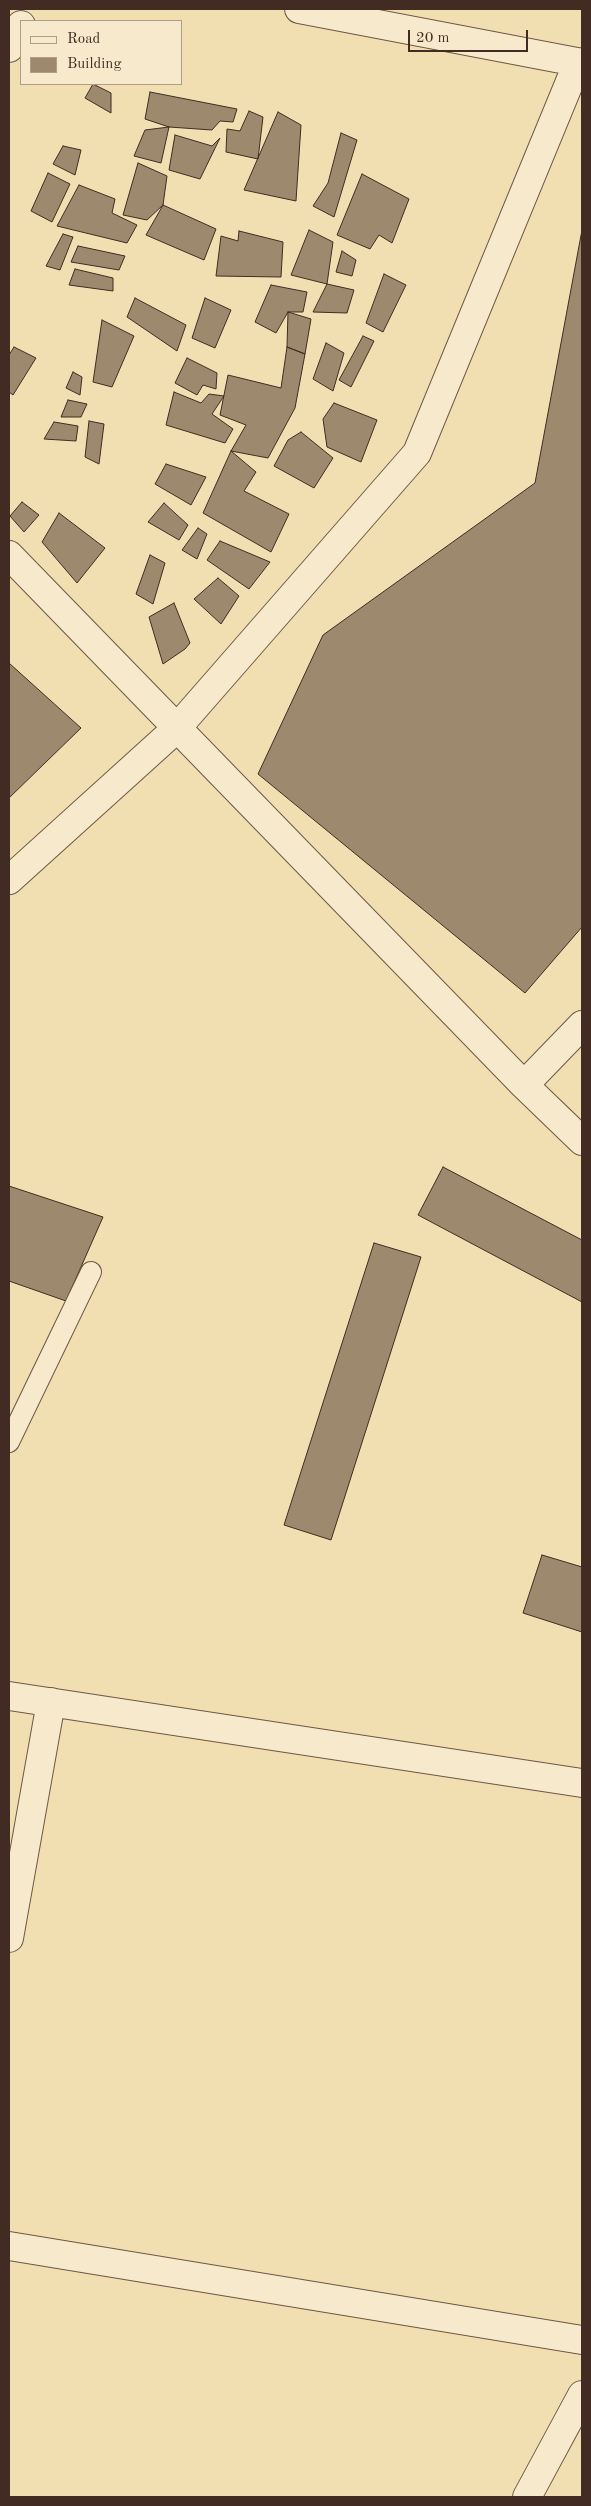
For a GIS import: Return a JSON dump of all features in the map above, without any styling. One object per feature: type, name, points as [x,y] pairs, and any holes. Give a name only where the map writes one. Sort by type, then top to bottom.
[{"type":"street","points":[[24,20],[30,9]]},
{"type":"street","points":[[9,880],[176,729],[418,453],[580,62],[299,9]]},
{"type":"street","points":[[9,48],[20,27]]},
{"type":"street","points":[[9,555],[524,1085],[582,1141]]},
{"type":"street","points":[[524,1085],[582,1024]]},
{"type":"street","points":[[9,1696],[582,1784]]},
{"type":"street","points":[[9,1938],[51,1702]]},
{"type":"street","points":[[9,2246],[582,2340]]},
{"type":"street","points":[[527,2497],[582,2395]]},
{"type":"lane","points":[[9,1442],[91,1272]]},
{"type":"building","points":[[92,85],[111,93],[111,113],[85,98]]},
{"type":"building","points":[[150,92],[237,109],[233,122],[220,121],[212,130],[169,127],[145,119]]},
{"type":"building","points":[[249,111],[263,117],[258,159],[226,152],[227,129],[240,131]]},
{"type":"building","points":[[278,112],[301,125],[296,201],[244,190]]},
{"type":"building","points":[[169,127],[161,163],[134,156],[145,130]]},
{"type":"building","points":[[341,133],[357,140],[334,217],[313,206],[328,183]]},
{"type":"building","points":[[175,135],[212,146],[220,138],[200,179],[169,170]]},
{"type":"building","points":[[63,146],[81,150],[75,175],[53,164]]},
{"type":"building","points":[[138,163],[167,176],[163,205],[147,220],[123,215]]},
{"type":"building","points":[[48,173],[70,184],[52,222],[31,211]]},
{"type":"building","points":[[362,174],[409,199],[392,243],[379,235],[370,249],[337,235]]},
{"type":"building","points":[[79,185],[115,199],[112,213],[137,225],[127,243],[57,226]]},
{"type":"building","points":[[163,205],[216,229],[204,260],[146,235]]},
{"type":"building","points":[[309,230],[333,242],[327,284],[291,275]]},
{"type":"building","points":[[582,230],[582,927],[525,993],[258,774],[323,635],[535,483]]},
{"type":"building","points":[[239,231],[283,242],[281,277],[216,276],[221,236],[238,241]]},
{"type":"building","points":[[63,234],[73,237],[60,270],[46,266]]},
{"type":"building","points":[[78,246],[125,256],[119,270],[71,262]]},
{"type":"building","points":[[342,251],[356,260],[352,276],[336,272]]},
{"type":"building","points":[[75,269],[113,278],[113,291],[69,285]]},
{"type":"building","points":[[384,274],[406,285],[383,332],[366,323]]},
{"type":"building","points":[[327,284],[354,290],[347,313],[313,312]]},
{"type":"building","points":[[271,285],[307,292],[303,312],[288,312],[276,333],[255,322]]},
{"type":"building","points":[[135,298],[186,325],[177,351],[127,317]]},
{"type":"building","points":[[205,298],[231,310],[215,348],[192,338]]},
{"type":"building","points":[[288,312],[311,319],[305,354],[287,347]]},
{"type":"building","points":[[102,320],[134,336],[112,387],[93,382]]},
{"type":"building","points":[[363,336],[374,341],[351,387],[339,380]]},
{"type":"building","points":[[326,343],[344,353],[333,391],[313,379]]},
{"type":"building","points":[[14,347],[36,358],[13,395],[9,392],[9,355]]},
{"type":"building","points":[[287,347],[305,354],[295,408],[268,458],[231,451],[246,425],[220,415],[228,375],[281,388]]},
{"type":"building","points":[[187,358],[217,373],[216,389],[203,385],[197,395],[175,383]]},
{"type":"building","points":[[73,372],[82,377],[80,395],[66,388]]},
{"type":"building","points":[[174,392],[201,403],[209,394],[224,396],[212,414],[233,429],[225,443],[166,425]]},
{"type":"building","points":[[68,400],[87,404],[81,417],[61,417]]},
{"type":"building","points":[[334,403],[377,420],[361,462],[327,447],[323,419]]},
{"type":"building","points":[[89,421],[104,424],[99,464],[85,457]]},
{"type":"building","points":[[54,422],[78,426],[76,441],[44,439]]},
{"type":"building","points":[[301,432],[333,458],[314,488],[274,466],[288,440]]},
{"type":"building","points":[[231,451],[256,472],[244,491],[289,514],[271,552],[203,513]]},
{"type":"building","points":[[166,464],[206,477],[191,505],[155,484]]},
{"type":"building","points":[[22,502],[39,515],[24,532],[10,516]]},
{"type":"building","points":[[164,503],[188,525],[179,540],[148,522]]},
{"type":"building","points":[[59,513],[105,548],[77,583],[42,542]]},
{"type":"building","points":[[198,528],[207,534],[197,559],[182,550]]},
{"type":"building","points":[[220,541],[270,562],[249,589],[207,560]]},
{"type":"building","points":[[150,555],[165,563],[153,604],[136,594]]},
{"type":"building","points":[[218,578],[239,596],[221,624],[194,599]]},
{"type":"building","points":[[174,603],[190,643],[185,649],[163,664],[149,617]]},
{"type":"building","points":[[9,663],[81,728],[9,798]]},
{"type":"building","points":[[443,1167],[582,1240],[582,1302],[418,1215]]},
{"type":"building","points":[[9,1186],[103,1217],[66,1301],[9,1281]]},
{"type":"building","points":[[374,1243],[421,1257],[331,1540],[284,1525]]},
{"type":"building","points":[[542,1555],[582,1567],[582,1632],[523,1613]]}]
